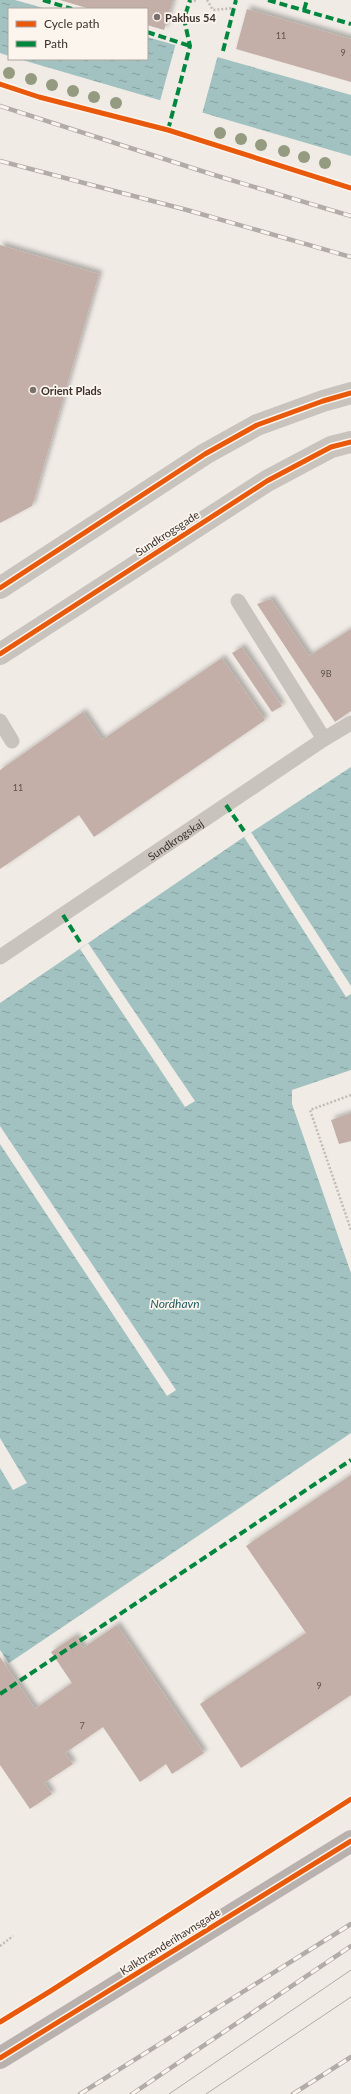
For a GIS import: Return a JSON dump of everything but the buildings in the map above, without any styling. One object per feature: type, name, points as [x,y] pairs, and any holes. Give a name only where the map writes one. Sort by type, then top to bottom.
[{"type":"main road","name":"Kalkbrænderihavnsgade","points":[[0,2058],[351,1841]]},
{"type":"street","points":[[0,588],[74,538],[211,451],[257,425],[323,401],[351,393]]},
{"type":"street","name":"Sundkrogsgade","points":[[0,654],[267,481],[331,447],[351,442]]},
{"type":"lane","points":[[238,601],[324,739]]},
{"type":"lane","points":[[0,721],[12,741]]},
{"type":"lane","name":"Sundkrogskaj","points":[[0,957],[324,739],[351,723]]},
{"type":"path","points":[[190,2],[197,0]]},
{"type":"path","points":[[207,0],[213,10],[234,8]]},
{"type":"path","points":[[351,1095],[310,1110],[351,1230]]},
{"type":"path","points":[[0,1946],[13,1936]]},
{"type":"water","points":[[0,0],[15,0],[43,8],[8,8],[8,56],[0,53]]},
{"type":"water","points":[[148,37],[351,95],[351,156],[22,60],[148,60]]},
{"type":"water","name":"Nordhavn","points":[[351,767],[351,1070],[292,1090],[292,1104],[351,1273],[351,1433],[9,1663],[0,1650],[0,1003],[244,837]]},
{"type":"pier","points":[[176,43],[218,55],[202,114],[160,101]]},
{"type":"pier","points":[[251,832],[351,986],[351,994],[346,997],[244,837]]},
{"type":"pier","points":[[88,943],[195,1101],[185,1107],[80,949]]},
{"type":"pier","points":[[0,1126],[176,1390],[167,1396],[0,1144]]},
{"type":"pier","points":[[0,1438],[27,1483],[13,1490],[0,1468]]},
{"type":"tram line","points":[[169,2094],[351,1970]]},
{"type":"tram line","points":[[206,2094],[351,1997]]},
{"type":"railway","points":[[0,106],[211,174],[351,216]]},
{"type":"railway","points":[[0,161],[187,210],[351,257]]},
{"type":"railway","points":[[80,2094],[351,1924]]},
{"type":"railway","points":[[132,2094],[351,1946]]},
{"type":"railway","points":[[293,2094],[351,2057]]},
{"type":"marked path","points":[[43,0],[69,8]]},
{"type":"marked path","points":[[168,130],[190,46],[184,19],[190,0]]},
{"type":"marked path","points":[[223,51],[236,0]]},
{"type":"marked path","points":[[268,0],[351,24]]},
{"type":"marked path","points":[[304,10],[307,0]]},
{"type":"marked path","points":[[148,32],[190,46]]},
{"type":"marked path","points":[[226,805],[244,831]]},
{"type":"marked path","points":[[63,915],[80,942]]},
{"type":"marked path","points":[[0,1694],[351,1460]]},
{"type":"cycle path","points":[[0,84],[39,97],[168,130],[351,188]]},
{"type":"cycle path","points":[[0,588],[205,454],[257,425],[323,401],[351,393]]},
{"type":"cycle path","points":[[0,654],[267,481],[331,447],[351,442]]},
{"type":"cycle path","points":[[0,2022],[351,1799]]},
{"type":"cycle path","points":[[0,2058],[351,1841]]},
{"type":"place","name":"Pakhus 54","points":[[157,17]]},
{"type":"place","name":"Orient Plads","points":[[33,390]]}]
